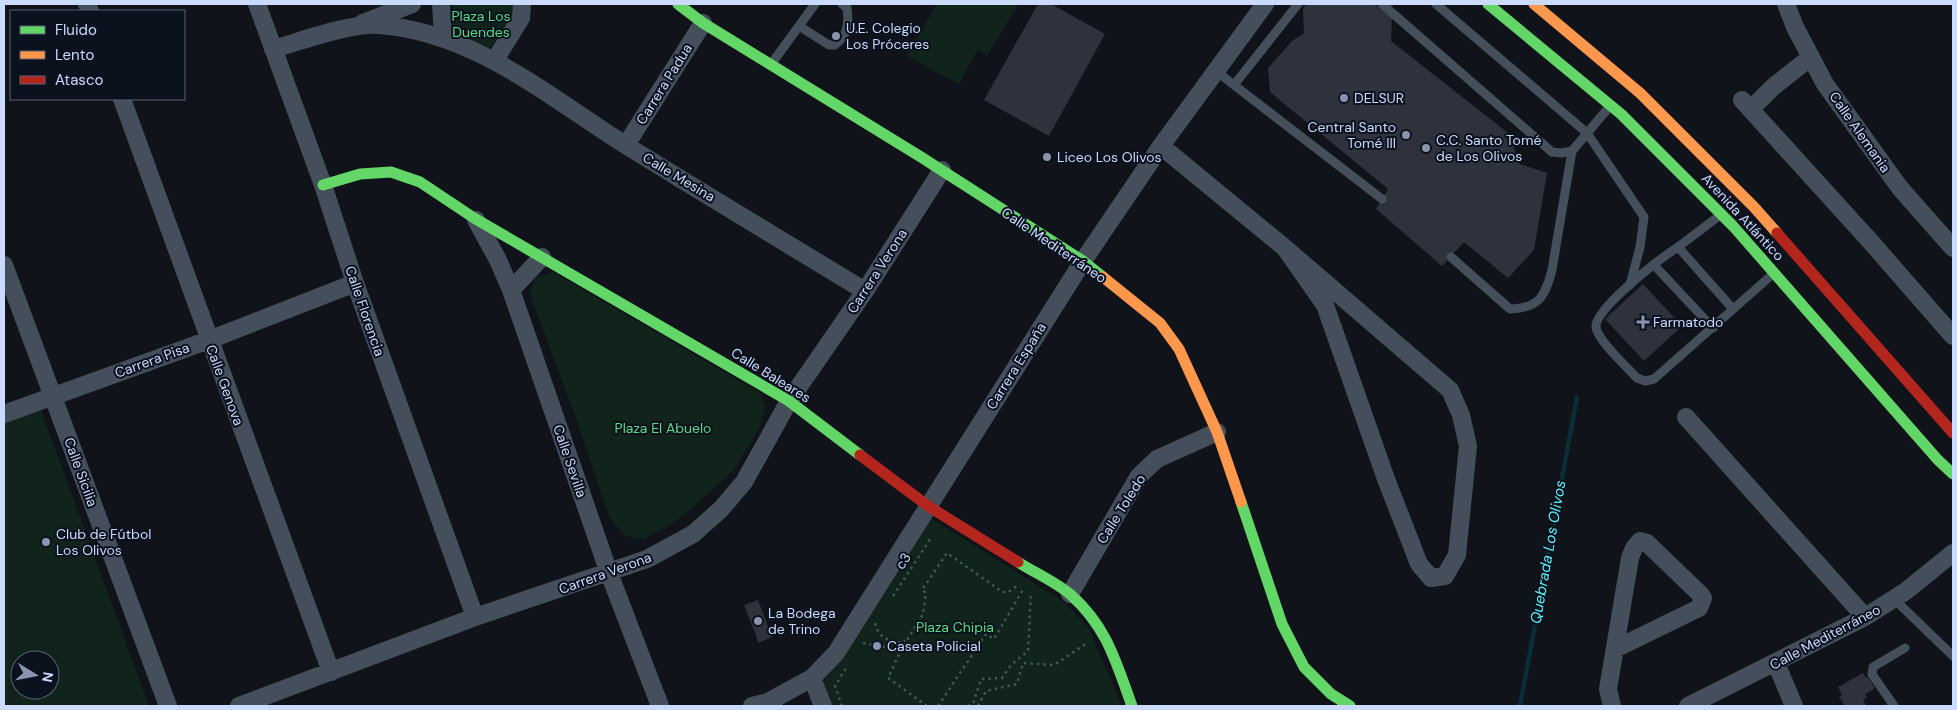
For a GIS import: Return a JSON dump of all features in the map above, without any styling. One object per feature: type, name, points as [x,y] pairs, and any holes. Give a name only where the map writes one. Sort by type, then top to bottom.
[{"type":"street","name":"Calle Florencia","points":[[257,4],[355,283],[476,617]]},
{"type":"street","name":"Calle Mesina","points":[[272,49],[347,29],[412,4]]},
{"type":"street","points":[[441,4],[443,37]]},
{"type":"street","points":[[495,60],[521,18],[522,4]]},
{"type":"street","name":"Calle Mediterráneo","points":[[678,4],[703,23],[942,170],[1083,261],[1160,323],[1179,349],[1217,432],[1282,624],[1304,667],[1331,694],[1350,706]]},
{"type":"street","name":"Carrera España","points":[[752,706],[768,702],[812,678],[836,654],[1083,261],[1161,146],[1265,4]]},
{"type":"street","name":"Avenida Atlántico","points":[[1488,4],[1610,105],[1721,214],[1938,460],[1953,474]]},
{"type":"street","name":"Avenida Atlántico","points":[[1534,4],[1640,93],[1754,207],[1953,433]]},
{"type":"street","name":"Calle Alemania","points":[[1786,4],[1795,28],[1825,84],[1900,188],[1953,248]]},
{"type":"street","name":"Carrera Padua","points":[[626,145],[703,23]]},
{"type":"street","name":"Calle Mesina","points":[[347,29],[377,25],[409,29],[443,37],[495,60],[626,145],[865,291]]},
{"type":"street","points":[[1811,57],[1773,87],[1746,105],[1953,336]]},
{"type":"street","name":"Calle Genova","points":[[122,100],[208,340],[331,672]]},
{"type":"street","points":[[1161,146],[1285,248],[1450,390],[1461,415],[1468,446],[1457,555],[1445,576],[1431,578],[1419,564],[1386,479],[1325,306],[1285,248]]},
{"type":"street","name":"Carrera Verona","points":[[239,706],[476,617],[647,559],[693,534],[721,509],[744,482],[788,401],[865,291],[942,170]]},
{"type":"street","name":"Calle Baleares","points":[[322,185],[360,174],[391,172],[420,182],[474,218],[788,401],[928,506],[1070,594],[1096,621],[1112,651],[1132,706]]},
{"type":"street","name":"Calle Sevilla","points":[[474,218],[497,258],[511,290],[610,573],[660,706]]},
{"type":"street","points":[[511,290],[542,257]]},
{"type":"street","name":"Calle Sicilia","points":[[4,265],[168,706]]},
{"type":"street","name":"Carrera Pisa","points":[[4,414],[208,340],[355,283]]},
{"type":"street","points":[[1686,417],[1865,617]]},
{"type":"street","name":"Calle Toledo","points":[[1070,594],[1138,476],[1157,459],[1217,432]]},
{"type":"street","points":[[1612,706],[1608,689],[1630,558],[1634,548],[1640,541],[1647,543],[1701,595],[1703,598],[1702,603],[1699,608],[1615,649]]},
{"type":"street","name":"Calle Mediterráneo","points":[[1688,706],[1865,617],[1894,599],[1953,553]]},
{"type":"street","points":[[1776,663],[1794,706]]},
{"type":"street","points":[[812,678],[823,706]]},
{"type":"lane","points":[[770,65],[815,4]]},
{"type":"lane","points":[[799,26],[829,45],[835,45],[842,40],[849,24],[847,8],[842,4]]},
{"type":"lane","points":[[1234,85],[1298,4]]},
{"type":"lane","points":[[1382,4],[1552,152],[1572,151]]},
{"type":"lane","points":[[1436,4],[1588,133],[1644,217],[1640,247],[1630,285]]},
{"type":"lane","points":[[1216,71],[1382,199]]},
{"type":"lane","points":[[1451,257],[1510,309],[1525,309],[1538,301],[1547,289],[1552,270],[1572,151],[1610,105]]},
{"type":"lane","points":[[1721,214],[1678,248],[1654,264],[1599,315],[1596,327],[1600,337],[1637,378],[1645,381],[1654,379],[1774,273]]},
{"type":"lane","points":[[1678,248],[1733,309]]},
{"type":"lane","points":[[1654,264],[1712,328]]},
{"type":"lane","points":[[1894,599],[1953,656]]},
{"type":"lane","points":[[1894,706],[1871,670],[1905,648]]},
{"type":"path","name":"c3","points":[[891,598],[929,541],[929,534]]},
{"type":"path","points":[[927,706],[888,678],[907,638],[923,614],[926,593],[922,590],[947,553],[1007,593],[1019,584]]},
{"type":"path","points":[[938,706],[986,634],[994,639],[1027,584]]},
{"type":"path","points":[[968,706],[973,704],[982,679],[1002,678],[1012,665],[1028,651],[1031,586]]},
{"type":"path","points":[[871,630],[876,623],[877,631],[884,639],[902,643],[907,638]]},
{"type":"path","points":[[858,650],[867,636]]},
{"type":"path","points":[[978,706],[986,691],[1017,684],[1023,664],[1054,665],[1092,639]]},
{"type":"path","points":[[863,643],[901,650]]},
{"type":"path","points":[[842,706],[835,686],[849,664]]},
{"type":"green space","name":"Plaza Los Duendes","points":[[453,4],[514,4],[513,17],[488,51],[451,34]]},
{"type":"green space","points":[[937,4],[1018,4],[987,56],[978,49],[959,84],[907,56]]},
{"type":"green space","name":"Plaza El Abuelo","points":[[553,272],[760,393],[765,406],[760,427],[733,471],[682,517],[644,539],[625,536],[610,518],[530,294],[535,278]]},
{"type":"green space","name":"Club de Fútbol Los Olivos","points":[[41,410],[149,706],[4,706],[4,423]]},
{"type":"green space","name":"Plaza Chipia","points":[[929,517],[1064,602],[1089,628],[1122,706],[830,706],[822,685]]},
{"type":"building","points":[[1038,4],[1051,4],[1105,34],[1049,136],[984,100]]},
{"type":"building","name":"C.C. Santo Tomé de Los Olivos","points":[[1307,4],[1374,4],[1392,18],[1391,41],[1508,133],[1520,164],[1547,173],[1534,250],[1508,278],[1464,242],[1442,266],[1376,209],[1388,189],[1270,92],[1268,68],[1292,41],[1304,33],[1303,8]]},
{"type":"building","name":"Farmatodo","points":[[1643,284],[1682,326],[1644,361],[1605,319]]},
{"type":"building","name":"La Bodega de Trino","points":[[758,600],[772,637],[759,643],[744,605]]},
{"type":"building","points":[[1863,673],[1875,688],[1865,694],[1867,698],[1863,700],[1866,706],[1845,706],[1839,697],[1842,695],[1838,687]]},
{"type":"waterway","name":"Quebrada Los Olivos","points":[[1520,706],[1577,397]]},
{"type":"traffic: fast","points":[[678,4],[703,23],[921,157],[1083,261],[1103,277]]},
{"type":"traffic: fast","points":[[1488,4],[1621,114],[1733,226],[1938,460],[1953,474]]},
{"type":"traffic: fast","points":[[323,185],[360,174],[391,172],[420,182],[474,218],[789,401],[860,455]]},
{"type":"traffic: fast","points":[[1241,502],[1282,624],[1304,667],[1331,694],[1350,706]]},
{"type":"traffic: fast","points":[[1018,562],[1065,590],[1083,607],[1109,646],[1132,706]]},
{"type":"traffic: slow","points":[[1534,4],[1640,93],[1754,207],[1777,233]]},
{"type":"traffic: slow","points":[[1103,277],[1160,323],[1179,349],[1217,432],[1241,502]]},
{"type":"traffic: jam","points":[[1777,233],[1953,433]]},
{"type":"traffic: jam","points":[[860,455],[928,506],[1018,562]]},
{"type":"place","name":"U.E. Colegio Los Próceres","points":[[836,36]]},
{"type":"place","name":"DELSUR","points":[[1344,98]]},
{"type":"place","name":"Central Santo Tomé III","points":[[1406,135]]},
{"type":"place","name":"C.C. Santo Tomé de Los Olivos","points":[[1426,148]]},
{"type":"place","name":"Liceo Los Olivos","points":[[1047,157]]},
{"type":"place","name":"Farmatodo","points":[[1643,322]]},
{"type":"place","name":"Club de Fútbol Los Olivos","points":[[46,542]]},
{"type":"place","name":"La Bodega de Trino","points":[[758,621]]},
{"type":"place","name":"Caseta Policial","points":[[877,646]]}]
